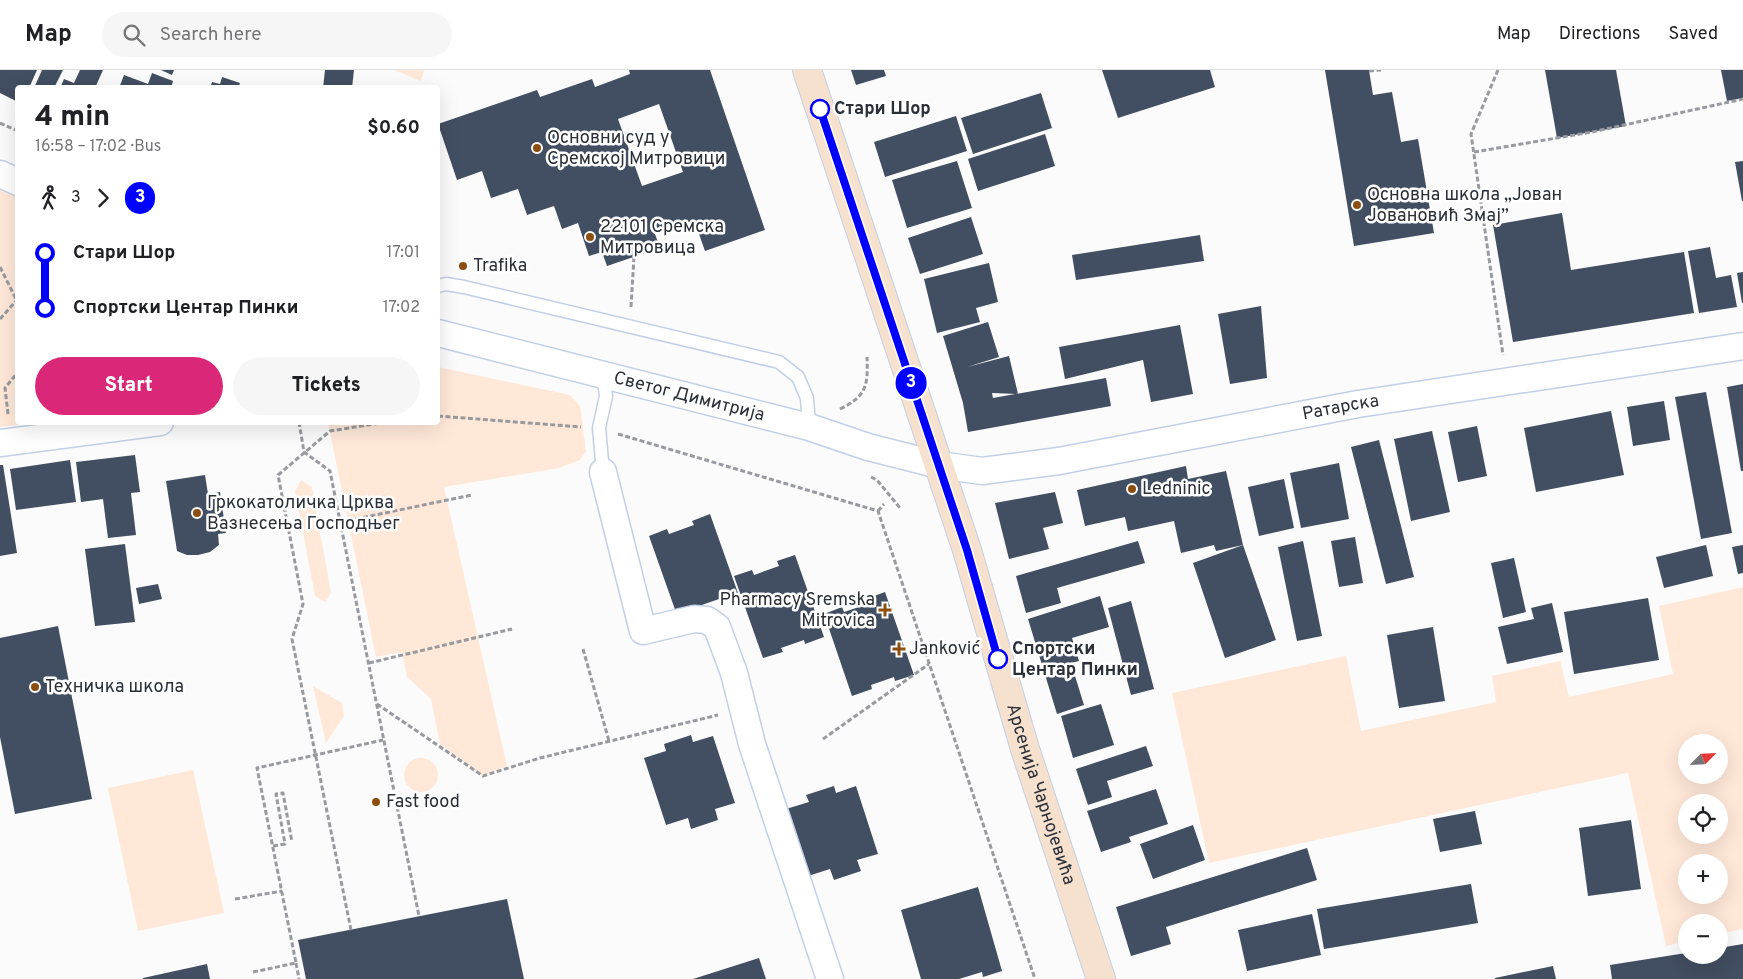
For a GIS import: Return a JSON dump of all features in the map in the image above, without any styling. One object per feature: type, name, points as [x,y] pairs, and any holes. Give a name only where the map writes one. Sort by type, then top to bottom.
[{"type":"main road","points":[[807,70],[939,465]]},
{"type":"main road","name":"Арсенија Чарнојевића","points":[[939,465],[967,550],[1025,749],[1101,979]]},
{"type":"street","points":[[0,174],[15,181]]},
{"type":"street","name":"Светог Димитрија","points":[[440,334],[809,427],[868,447],[939,465]]},
{"type":"street","name":"Ратарска","points":[[939,465],[982,471],[1059,460],[1358,404],[1743,346]]},
{"type":"street","points":[[0,443],[137,425]]},
{"type":"street","points":[[603,472],[642,631],[694,619],[707,620],[717,627],[734,673],[752,744],[830,979]]},
{"type":"lane","points":[[440,286],[446,284],[464,287],[779,362],[798,377],[807,398],[809,427]]},
{"type":"lane","points":[[603,375],[606,396],[599,428],[603,472]]},
{"type":"path","points":[[1369,71],[1381,70]]},
{"type":"path","points":[[1498,70],[1471,134],[1507,381]]},
{"type":"path","points":[[1474,152],[1592,132],[1743,99]]},
{"type":"path","points":[[0,122],[15,130]]},
{"type":"path","points":[[630,309],[634,257]]},
{"type":"path","points":[[0,267],[15,297]]},
{"type":"path","points":[[0,319],[15,303]]},
{"type":"path","points":[[0,403],[7,402],[6,388],[15,376]]},
{"type":"path","points":[[0,384],[6,388]]},
{"type":"path","points":[[440,416],[599,428],[878,511]]},
{"type":"path","points":[[300,425],[304,452],[330,471],[419,916]]},
{"type":"path","points":[[351,930],[292,639],[302,604],[278,476],[330,431],[368,425]]},
{"type":"path","points":[[340,522],[472,496]]},
{"type":"path","points":[[878,511],[884,504]]},
{"type":"path","points":[[878,511],[1035,979]]},
{"type":"path","points":[[369,664],[512,629]]},
{"type":"path","points":[[583,649],[609,742]]},
{"type":"path","points":[[823,739],[929,664]]},
{"type":"path","points":[[376,703],[483,776],[540,758],[719,714],[722,723]]},
{"type":"path","points":[[299,979],[257,768],[384,740]]},
{"type":"path","points":[[273,846],[285,844],[276,794],[283,793],[292,842]]},
{"type":"path","points":[[235,899],[282,891]]},
{"type":"path","points":[[253,972],[296,964]]},
{"type":"shaded area","points":[[394,70],[424,70],[421,81]]},
{"type":"shaded area","points":[[0,188],[15,196],[15,425],[0,427]]},
{"type":"shaded area","points":[[440,367],[570,395],[580,406],[586,451],[580,460],[559,468],[444,487],[507,766],[483,776],[440,744],[431,699],[407,677],[402,652],[376,657],[328,425],[440,425]]},
{"type":"shaded area","points":[[301,480],[312,487],[331,593],[325,602],[315,596],[295,491]]},
{"type":"shaded area","points":[[1743,587],[1743,929],[1728,932],[1728,914],[1678,914],[1678,943],[1666,946],[1628,773],[1209,863],[1172,693],[1346,656],[1361,731],[1496,702],[1492,676],[1560,661],[1569,697],[1673,674],[1659,606]]},
{"type":"shaded area","points":[[313,686],[342,703],[344,716],[326,743]]},
{"type":"shaded area","points":[[421,758],[433,763],[438,775],[433,787],[421,792],[409,787],[404,775],[409,763]]},
{"type":"shaded area","points":[[193,770],[224,913],[138,931],[108,788]]},
{"type":"building","points":[[0,70],[37,70],[30,85],[15,85],[15,100],[0,93]]},
{"type":"building","points":[[42,70],[63,70],[56,85],[35,85]]},
{"type":"building","points":[[80,70],[103,70],[96,85],[61,85],[64,79],[74,83]]},
{"type":"building","points":[[161,70],[174,70],[172,75]]},
{"type":"building","points":[[325,70],[354,70],[352,85],[323,85]]},
{"type":"building","name":"Основни суд у Сремској Митровици","points":[[629,70],[710,70],[765,230],[705,251],[694,220],[655,234],[660,248],[607,266],[602,252],[589,256],[578,223],[562,229],[554,206],[527,215],[518,189],[491,198],[482,171],[457,180],[440,130],[440,123],[537,90],[540,97],[592,79],[595,87],[630,74]],"holes":[[[659,104],[683,172],[642,186],[618,119]]]},
{"type":"building","points":[[851,70],[884,70],[886,76],[856,85]]},
{"type":"building","points":[[1102,70],[1210,70],[1215,87],[1118,118]]},
{"type":"building","points":[[1325,70],[1369,70],[1373,95],[1392,92],[1401,142],[1418,139],[1434,233],[1354,246]]},
{"type":"building","points":[[1545,70],[1616,70],[1626,126],[1557,138]]},
{"type":"building","points":[[1721,70],[1743,70],[1743,98],[1727,101]]},
{"type":"building","points":[[152,73],[173,81],[172,85],[120,85],[124,75],[148,84]]},
{"type":"building","points":[[222,77],[240,83],[239,85],[211,85],[212,82],[220,84]]},
{"type":"building","points":[[1041,93],[1052,128],[973,154],[961,118]]},
{"type":"building","points":[[956,116],[967,151],[885,177],[874,142]]},
{"type":"building","points":[[1045,134],[1055,166],[978,191],[968,159]]},
{"type":"building","points":[[957,161],[972,208],[907,228],[892,180]]},
{"type":"building","points":[[1743,161],[1743,201],[1742,201],[1735,162]]},
{"type":"building","points":[[1562,213],[1571,270],[1684,252],[1694,313],[1513,342],[1493,225]]},
{"type":"building","points":[[971,217],[983,254],[920,274],[908,238]]},
{"type":"building","points":[[1200,235],[1204,261],[1076,280],[1072,255]]},
{"type":"building","points":[[1710,247],[1716,278],[1731,275],[1737,307],[1699,313],[1688,251]]},
{"type":"building","points":[[989,263],[998,302],[976,308],[980,322],[937,333],[924,279]]},
{"type":"building","points":[[1743,272],[1743,303],[1742,303],[1737,273]]},
{"type":"building","points":[[1261,306],[1267,378],[1230,384],[1218,314]]},
{"type":"building","points":[[988,322],[999,357],[967,367],[1009,356],[1018,394],[1106,378],[1111,406],[968,432],[963,403],[943,336]],"holes":[[[992,393],[1016,394],[993,398]]]},
{"type":"building","points":[[1180,325],[1193,394],[1151,402],[1143,360],[1065,379],[1059,347]]},
{"type":"building","points":[[1743,384],[1743,471],[1741,471],[1727,387]]},
{"type":"building","points":[[1706,392],[1732,533],[1701,539],[1675,397]]},
{"type":"building","points":[[1664,401],[1670,440],[1633,446],[1627,407]]},
{"type":"building","points":[[1611,411],[1624,475],[1536,492],[1524,428]]},
{"type":"building","points":[[1477,426],[1487,476],[1458,482],[1448,432]]},
{"type":"building","points":[[1432,431],[1450,512],[1411,521],[1394,439]]},
{"type":"building","points":[[1379,440],[1414,577],[1386,584],[1351,447]]},
{"type":"building","points":[[135,455],[140,492],[131,493],[136,535],[108,538],[103,499],[81,502],[76,462]]},
{"type":"building","points":[[70,460],[76,502],[16,510],[10,469]]},
{"type":"building","points":[[1339,463],[1349,519],[1301,528],[1290,473]]},
{"type":"building","points":[[0,465],[3,465],[17,553],[0,556]]},
{"type":"building","points":[[1186,466],[1188,479],[1226,471],[1243,545],[1216,551],[1214,545],[1181,553],[1174,521],[1128,531],[1125,517],[1085,526],[1077,490]]},
{"type":"building","name":"Гркокатоличка Црква Вазнесења Господњег","points":[[205,475],[208,494],[220,492],[226,533],[218,534],[219,545],[210,552],[187,555],[177,551],[166,481]]},
{"type":"building","points":[[1284,479],[1294,528],[1259,536],[1248,487]]},
{"type":"building","points":[[1055,492],[1063,523],[1043,528],[1049,549],[1009,559],[995,503]]},
{"type":"building","points":[[710,514],[739,596],[720,603],[719,599],[696,607],[678,618],[649,536],[667,529],[669,534],[694,525],[692,521]]},
{"type":"building","points":[[1355,537],[1363,583],[1339,587],[1331,541]]},
{"type":"building","points":[[1138,541],[1145,563],[1057,588],[1061,603],[1026,613],[1016,576]]},
{"type":"building","points":[[1303,541],[1322,636],[1297,641],[1278,547]]},
{"type":"building","points":[[125,544],[135,622],[95,626],[85,549]]},
{"type":"building","points":[[1243,545],[1276,640],[1225,658],[1193,563]]},
{"type":"building","points":[[1706,545],[1713,576],[1664,588],[1656,557]]},
{"type":"building","points":[[1743,545],[1743,573],[1738,574],[1732,547]]},
{"type":"building","points":[[795,555],[824,637],[805,644],[804,640],[781,648],[783,652],[763,658],[734,576],[752,570],[754,575],[779,566],[777,561]]},
{"type":"building","points":[[1514,558],[1526,612],[1503,618],[1491,563]]},
{"type":"building","points":[[158,584],[162,599],[139,604],[136,588]]},
{"type":"building","points":[[885,592],[914,675],[895,681],[894,677],[871,685],[872,689],[852,696],[824,614],[842,607],[844,612],[868,604],[866,599]]},
{"type":"building","points":[[1100,596],[1109,627],[1072,638],[1079,661],[1071,663],[1084,705],[1057,714],[1028,619]]},
{"type":"building","points":[[1648,598],[1659,660],[1574,674],[1564,612]]},
{"type":"building","points":[[1131,601],[1154,689],[1131,695],[1108,608]]},
{"type":"building","points":[[1552,603],[1563,652],[1507,664],[1498,627],[1534,619],[1531,608]]},
{"type":"building","name":"Техничка школа","points":[[58,626],[92,799],[15,814],[0,737],[0,638]]},
{"type":"building","points":[[1433,627],[1445,701],[1399,708],[1387,635]]},
{"type":"building","points":[[1101,704],[1114,745],[1073,758],[1061,716]]},
{"type":"building","points":[[691,735],[693,742],[713,736],[735,803],[715,809],[718,820],[691,829],[688,818],[666,825],[644,758],[666,751],[664,744]]},
{"type":"building","points":[[1146,746],[1153,766],[1107,781],[1112,797],[1088,805],[1076,769]]},
{"type":"building","points":[[834,786],[836,793],[856,786],[878,854],[857,860],[861,871],[834,880],[830,869],[808,876],[786,809],[809,802],[806,795]]},
{"type":"building","points":[[1156,789],[1168,824],[1129,837],[1131,842],[1101,852],[1087,811]]},
{"type":"building","points":[[1475,811],[1482,844],[1440,852],[1433,819]]},
{"type":"building","points":[[1631,820],[1641,889],[1588,896],[1579,828]]},
{"type":"building","points":[[1193,825],[1205,860],[1153,879],[1140,844]]},
{"type":"building","points":[[1307,848],[1317,880],[1166,927],[1171,944],[1131,956],[1116,907]]},
{"type":"building","points":[[1471,884],[1478,923],[1324,949],[1317,909]]},
{"type":"building","points":[[978,887],[1002,971],[983,977],[982,972],[959,979],[921,979],[901,910]]},
{"type":"building","points":[[507,899],[524,979],[306,979],[298,940]]},
{"type":"building","points":[[1312,914],[1321,955],[1247,971],[1238,930]]},
{"type":"building","points":[[1743,944],[1743,979],[1612,979],[1610,965],[1678,954],[1678,964],[1728,964],[1728,946]]},
{"type":"building","points":[[759,958],[766,979],[693,979]]},
{"type":"building","points":[[207,964],[210,979],[143,979],[143,978]]},
{"type":"building","points":[[1553,966],[1556,979],[1495,979],[1495,978]]},
{"type":"bus line","name":"3","points":[[820,109],[967,550],[998,659]]},
{"type":"place","name":"Стари Шор","points":[[820,109]]},
{"type":"place","name":"Основни суд у Сремској Митровици","points":[[537,148]]},
{"type":"place","name":"Основна школа „Јован Јовановић Змај”","points":[[1357,205]]},
{"type":"place","name":"22101 Сремска Митровица","points":[[590,237]]},
{"type":"place","name":"Trafika","points":[[463,266]]},
{"type":"place","name":"Ledninic","points":[[1132,489]]},
{"type":"place","name":"Гркокатоличка Црква Вазнесења Господњег","points":[[197,513]]},
{"type":"place","name":"Pharmacy Sremska Mitrovica","points":[[885,610]]},
{"type":"place","name":"Janković","points":[[899,649]]},
{"type":"place","name":"Спортски Центар Пинки","points":[[998,659]]},
{"type":"place","name":"Техничка школа","points":[[35,687]]},
{"type":"place","name":"Fast food","points":[[376,802]]}]
